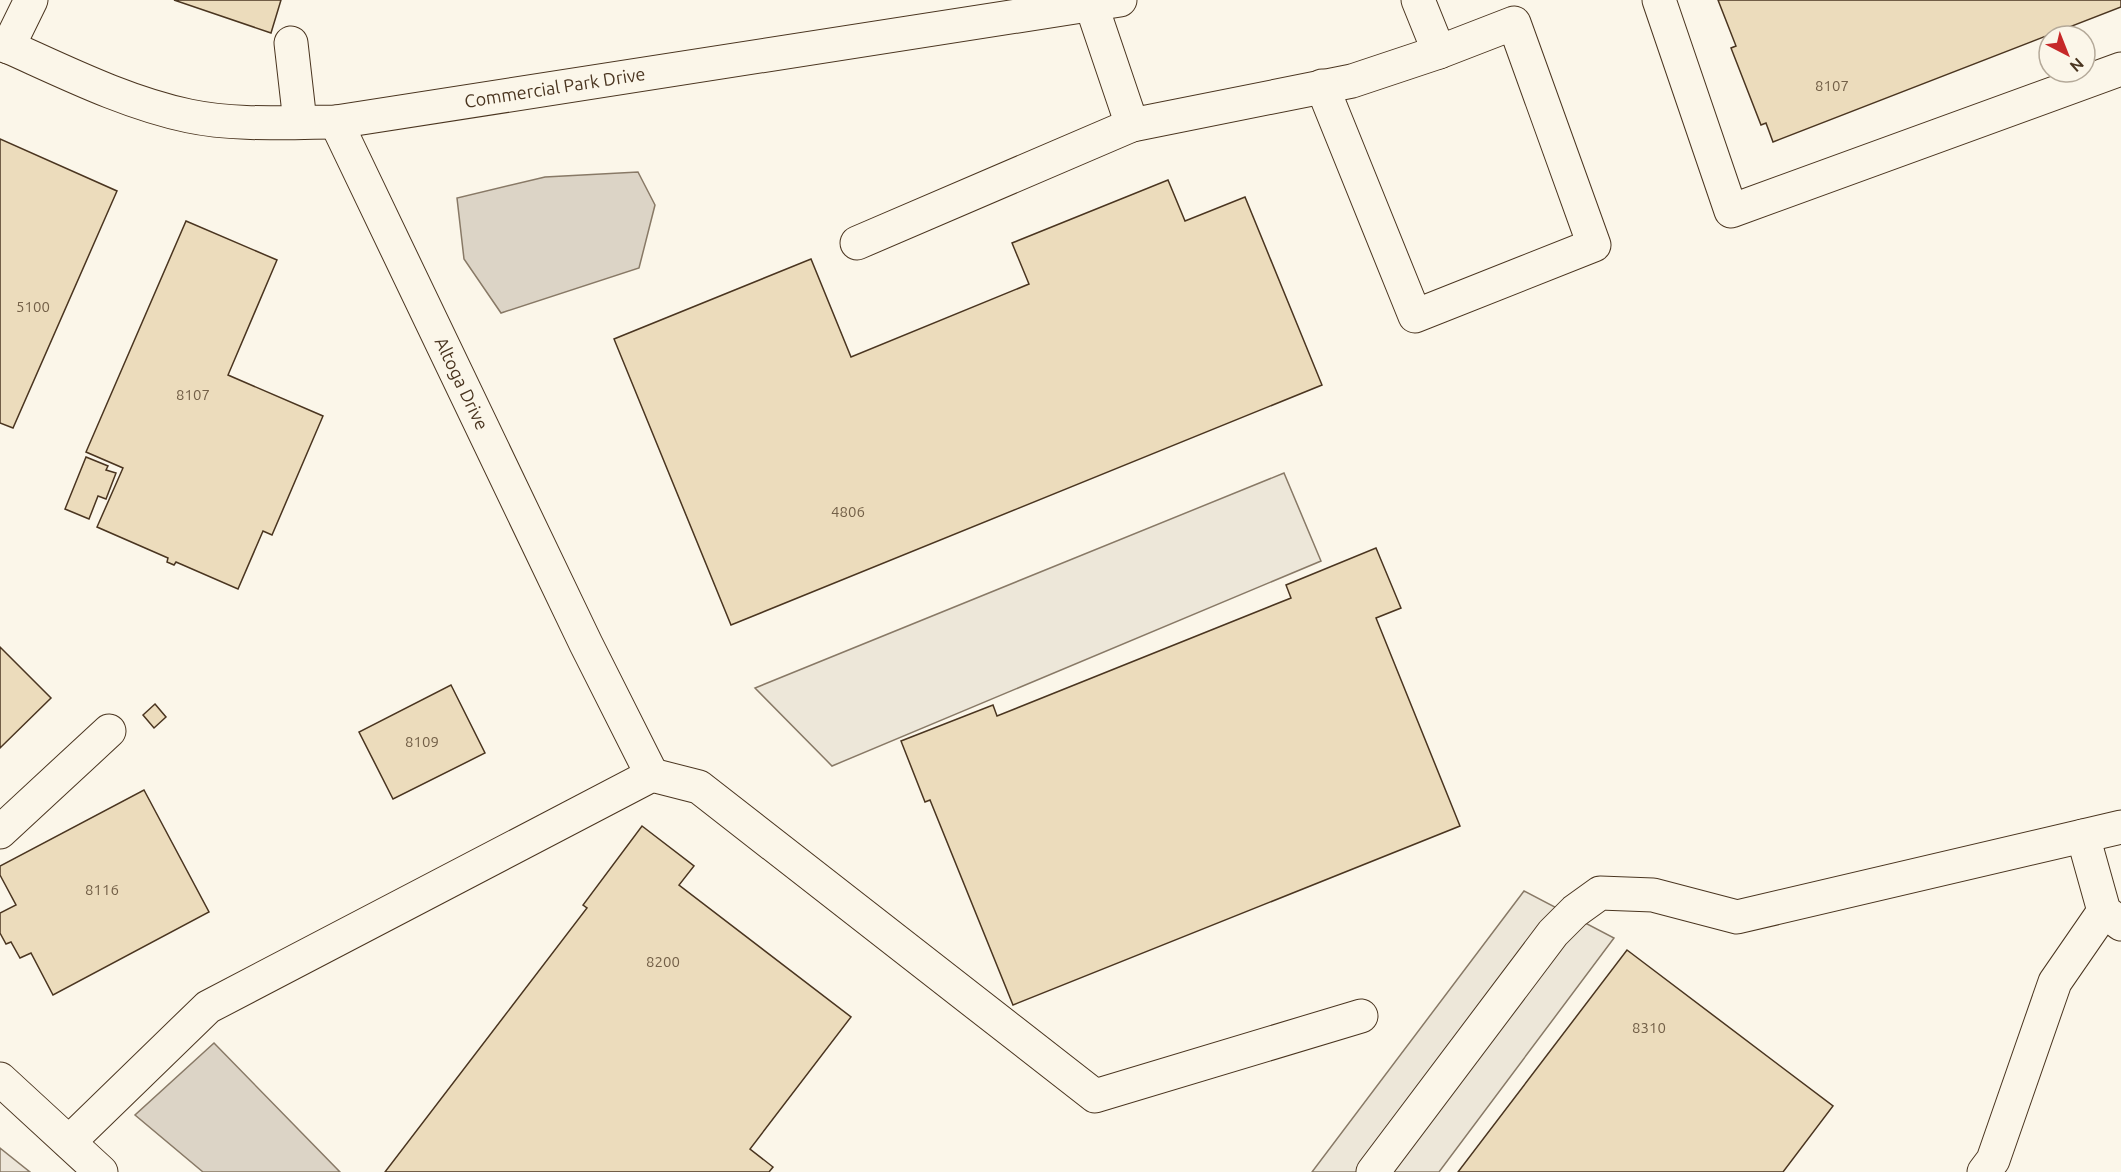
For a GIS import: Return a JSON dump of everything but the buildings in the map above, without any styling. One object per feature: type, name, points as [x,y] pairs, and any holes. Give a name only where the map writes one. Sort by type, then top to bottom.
[{"type":"street","points":[[4,45],[31,0]]},
{"type":"street","points":[[1418,0],[1439,52]]},
{"type":"street","points":[[1659,0],[1731,211],[2121,69]]},
{"type":"street","points":[[1105,2],[1132,125]]},
{"type":"street","name":"Commercial Park Drive","points":[[4,45],[113,93],[189,116],[251,123],[336,122],[1105,2]]},
{"type":"street","points":[[857,243],[1132,125],[1322,86],[1352,81],[1439,52],[1514,23],[1594,245],[1415,316],[1322,86]]},
{"type":"street","points":[[291,43],[300,122]]},
{"type":"street","name":"Altoga Drive","points":[[336,122],[586,644],[652,775]]},
{"type":"street","points":[[0,832],[109,731]]},
{"type":"street","points":[[69,1142],[208,1007],[652,775],[699,787],[1095,1096],[1361,1016]]},
{"type":"street","points":[[1373,1172],[1553,933],[1575,911],[1600,893],[1653,895],[1737,917],[2121,827]]},
{"type":"street","points":[[1984,1172],[1993,1160],[2055,982],[2113,918],[2083,836]]},
{"type":"street","points":[[0,1079],[101,1172]]},
{"type":"shaded area","points":[[638,172],[655,205],[639,268],[501,313],[464,259],[457,198],[545,177]]},
{"type":"shaded area","points":[[1284,473],[1321,561],[832,766],[755,688]]},
{"type":"shaded area","points":[[1524,891],[1614,938],[1439,1172],[1312,1172]]},
{"type":"shaded area","points":[[214,1043],[340,1172],[203,1172],[135,1115]]},
{"type":"shaded area","points":[[0,1148],[30,1172],[0,1172]]}]
